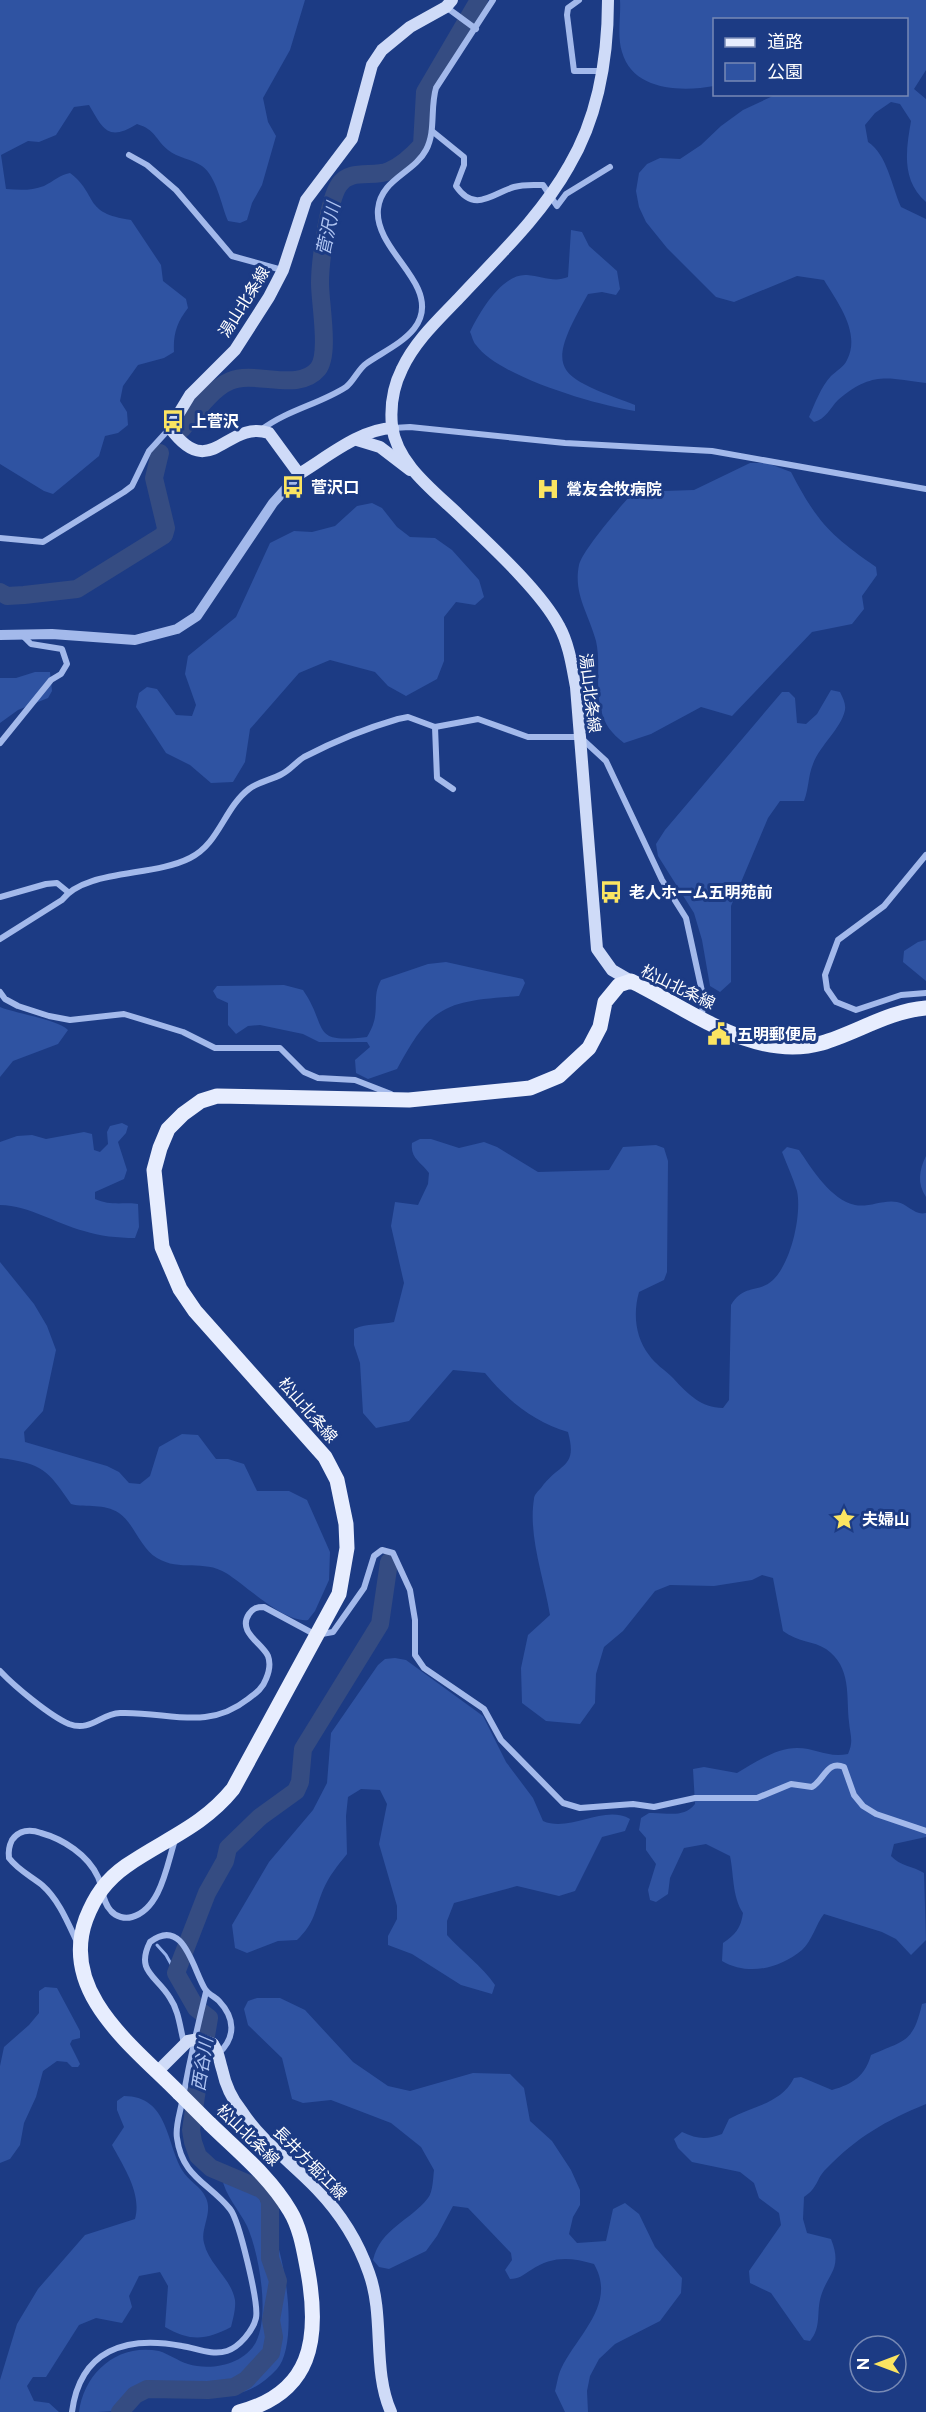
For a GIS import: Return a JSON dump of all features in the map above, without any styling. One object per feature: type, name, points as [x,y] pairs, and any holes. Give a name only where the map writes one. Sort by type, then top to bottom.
[{"type":"main road","name":"湯山北条線","points":[[415,473],[402,453],[393,428],[393,396],[402,368],[424,335],[517,236],[549,196],[579,147],[602,71],[608,0]]},
{"type":"main road","name":"湯山北条線","points":[[170,428],[190,395],[235,350],[283,270],[306,200],[352,139],[372,65],[382,50],[410,27],[449,3]]},
{"type":"main road","points":[[170,428],[181,443],[196,452],[208,450],[249,432],[261,430],[274,438],[299,474],[381,428],[393,428]]},
{"type":"main road","name":"湯山北条線","points":[[357,440],[380,447],[415,473],[546,605],[560,626],[570,655],[580,736],[597,949],[612,970],[631,981]]},
{"type":"main road","points":[[610,995],[614,980],[612,970]]},
{"type":"main road","name":"松山北条線","points":[[239,2412],[261,2406],[278,2396],[293,2382],[304,2364],[313,2333],[312,2292],[304,2253],[292,2214],[270,2182],[158,2071],[122,2039],[105,2016],[85,1977],[80,1948],[84,1926],[101,1888],[145,1854],[176,1838],[209,1815],[232,1789],[339,1594],[347,1548],[346,1524],[337,1480],[325,1457],[195,1311],[180,1289],[162,1247],[154,1170],[168,1129],[183,1114],[209,1099],[234,1095],[342,1101],[409,1100],[530,1088],[559,1076],[596,1039],[605,1002],[619,985],[631,981],[753,1042],[788,1048],[822,1042],[893,1016],[926,1008]]},
{"type":"main road","points":[[158,2071],[186,2042],[199,2039],[216,2048]]},
{"type":"main road","name":"長井方堀江線","points":[[216,2048],[225,2078],[239,2109],[261,2136],[328,2202],[357,2244],[370,2275],[379,2324],[383,2382],[391,2412]]},
{"type":"street","points":[[261,430],[273,421],[348,386],[357,372],[367,363],[405,340],[415,327],[420,304],[418,290],[380,226],[378,205],[388,186],[419,160],[426,150],[432,131],[432,101],[436,88],[493,0]]},
{"type":"street","points":[[579,0],[568,9],[567,15],[574,71],[602,71]]},
{"type":"street","points":[[449,3],[458,16],[473,28]]},
{"type":"street","points":[[432,131],[464,157],[464,165],[456,186],[468,196],[488,201],[504,191],[528,184],[543,186],[557,206],[566,194],[610,167]]},
{"type":"street","points":[[129,156],[147,165],[176,190],[232,256],[283,270]]},
{"type":"street","points":[[393,428],[410,427],[565,443],[712,451],[926,489]]},
{"type":"street","points":[[0,538],[43,542],[124,492],[132,486],[149,451],[170,428]]},
{"type":"street","points":[[0,635],[135,640],[177,629],[197,616],[273,503],[299,474]]},
{"type":"street","points":[[0,743],[51,680],[61,674],[67,664],[62,649],[31,644],[21,634]]},
{"type":"street","points":[[0,939],[62,900],[68,892],[95,879],[164,869],[191,858],[206,848],[237,800],[249,788],[281,774],[304,758],[398,719],[408,717],[435,727],[478,720],[528,736],[580,736],[606,761],[662,880],[686,918],[703,996],[702,1018]]},
{"type":"street","points":[[435,727],[437,778],[453,789]]},
{"type":"street","points":[[926,855],[884,906],[838,940],[825,975],[827,989],[836,1002],[856,1010],[901,995],[926,993]]},
{"type":"street","points":[[0,897],[57,883],[68,892]]},
{"type":"street","points":[[0,992],[5,999],[49,1016],[70,1020],[124,1014],[183,1032],[216,1048],[280,1048],[304,1072],[318,1078],[355,1080],[409,1100]]},
{"type":"street","points":[[0,1671],[54,1716],[82,1727],[89,1726],[110,1714],[122,1713],[177,1719],[217,1716],[233,1711],[258,1691],[269,1670],[267,1655],[246,1629],[246,1619],[250,1611],[264,1608],[316,1635],[333,1632],[352,1609],[364,1588],[374,1556],[382,1550],[393,1553],[410,1590],[415,1620],[415,1654],[424,1668],[484,1708],[501,1740],[563,1803],[580,1808],[633,1804],[654,1806],[695,1798],[757,1798],[791,1784],[812,1787],[831,1765],[837,1764],[844,1767],[854,1795],[863,1806],[876,1814],[926,1831]]},
{"type":"street","points":[[0,1684],[7,1678]]},
{"type":"street","points":[[80,1948],[58,1903],[43,1886],[18,1868],[9,1858],[10,1844],[15,1836],[25,1831],[35,1831],[62,1840],[98,1876],[112,1913],[128,1918],[138,1915],[151,1905],[176,1838]]},
{"type":"street","points":[[186,2042],[178,2014],[170,1998],[145,1968],[144,1959],[150,1942],[155,1938],[169,1936],[185,1946],[206,1992],[225,2008],[232,2027],[227,2046],[216,2048]]},
{"type":"street","points":[[72,2412],[75,2395],[82,2378],[99,2355],[119,2347],[144,2342],[184,2346],[206,2352],[226,2352],[250,2331],[256,2318],[254,2286],[231,2210],[192,2175],[185,2165],[176,2138],[206,1992]]},
{"type":"green space","points":[[0,0],[305,0],[290,50],[263,98],[268,122],[276,136],[262,185],[252,203],[247,220],[240,223],[228,221],[215,184],[202,166],[172,153],[143,126],[137,124],[119,132],[107,130],[98,121],[89,105],[74,107],[56,135],[39,142],[28,141],[1,155],[6,189],[39,188],[70,173],[79,181],[98,208],[116,217],[131,220],[161,265],[163,281],[186,299],[188,308],[176,329],[174,352],[164,358],[138,365],[123,386],[120,401],[127,412],[128,425],[118,433],[105,436],[99,456],[53,494],[44,491],[0,464]]},
{"type":"green space","points":[[620,0],[926,0],[926,70],[914,89],[926,99],[926,202],[912,184],[909,174],[907,154],[911,121],[900,104],[891,102],[875,113],[865,125],[868,142],[880,154],[901,207],[926,219],[926,383],[880,379],[861,384],[838,400],[825,416],[814,422],[809,417],[824,385],[846,362],[851,350],[850,329],[846,318],[824,280],[797,276],[734,302],[716,297],[667,248],[646,222],[639,207],[636,191],[639,173],[647,164],[660,158],[680,159],[701,145],[743,110],[773,96],[908,96],[908,18],[713,18],[713,86],[688,89],[660,86],[637,75],[628,65],[620,40]]},
{"type":"green space","points":[[571,230],[582,232],[589,246],[617,271],[620,289],[616,295],[602,292],[588,294],[565,340],[562,356],[565,368],[574,378],[588,386],[635,405],[635,411],[574,396],[505,368],[488,357],[475,344],[470,332],[492,296],[509,280],[527,275],[553,279],[568,277]]},
{"type":"green space","points":[[750,463],[767,463],[791,472],[817,516],[847,546],[876,567],[877,575],[862,596],[864,609],[852,624],[812,632],[732,716],[701,707],[651,734],[624,743],[609,728],[601,710],[596,641],[578,585],[579,565],[582,558],[603,528],[634,492],[694,490]]},
{"type":"green space","points":[[372,503],[382,508],[397,527],[410,537],[435,538],[452,550],[479,580],[484,597],[475,605],[456,602],[444,617],[444,661],[437,679],[406,696],[388,686],[375,672],[330,660],[299,673],[250,729],[245,762],[233,782],[211,783],[190,765],[166,753],[136,707],[139,693],[147,687],[157,689],[176,715],[192,716],[196,705],[185,674],[188,656],[236,617],[270,543],[294,531],[312,532],[335,526],[357,506]]},
{"type":"green space","points":[[35,672],[50,672],[52,691],[48,698],[18,710],[0,723],[0,678],[16,678]]},
{"type":"green space","points":[[831,690],[840,692],[842,696],[845,703],[843,717],[816,757],[804,801],[780,801],[768,818],[731,906],[731,982],[720,992],[710,986],[702,940],[694,913],[658,856],[656,844],[665,830],[782,692],[789,692],[795,698],[797,723],[806,724],[817,714]]},
{"type":"green space","points":[[926,940],[926,981],[903,962],[904,951]]},
{"type":"green space","points":[[446,962],[523,979],[525,983],[519,996],[474,1000],[444,1010],[421,1031],[397,1069],[368,1079],[356,1073],[355,1060],[370,1047],[367,1042],[319,1042],[303,1034],[260,1025],[248,1026],[236,1034],[228,1025],[228,1003],[217,998],[213,991],[217,986],[284,985],[303,990],[319,1023],[328,1035],[349,1039],[367,1037],[376,1013],[376,994],[381,980],[428,964]]},
{"type":"green space","points":[[0,1007],[55,1023],[68,1030],[58,1044],[13,1061],[0,1077]]},
{"type":"green space","points":[[122,1123],[128,1126],[126,1133],[118,1142],[127,1170],[124,1179],[95,1192],[95,1199],[111,1203],[138,1204],[139,1227],[135,1238],[90,1233],[22,1208],[0,1205],[0,1142],[17,1136],[32,1135],[46,1139],[84,1132],[92,1134],[94,1150],[100,1152],[108,1144],[107,1132],[110,1126]]},
{"type":"green space","points":[[420,1139],[431,1139],[459,1148],[484,1142],[497,1147],[538,1172],[609,1170],[623,1147],[656,1145],[664,1148],[668,1161],[667,1272],[664,1280],[639,1292],[636,1325],[644,1348],[654,1361],[695,1399],[708,1406],[723,1408],[729,1400],[731,1305],[746,1291],[762,1287],[773,1280],[785,1262],[794,1238],[798,1201],[797,1191],[782,1152],[787,1147],[799,1150],[823,1183],[846,1202],[860,1206],[897,1202],[918,1213],[926,1213],[926,1837],[894,1844],[891,1856],[898,1862],[924,1873],[926,1940],[911,1955],[896,1939],[882,1932],[824,1914],[802,1950],[783,1962],[753,1969],[732,1966],[722,1961],[723,1943],[737,1931],[743,1913],[735,1893],[730,1856],[706,1844],[684,1848],[670,1878],[668,1894],[656,1902],[650,1900],[648,1890],[656,1864],[646,1850],[646,1838],[639,1830],[641,1818],[649,1813],[674,1814],[690,1809],[695,1804],[693,1769],[704,1767],[737,1773],[781,1750],[804,1748],[841,1755],[848,1754],[850,1749],[846,1682],[840,1664],[826,1649],[783,1631],[773,1578],[762,1575],[752,1580],[714,1586],[670,1585],[655,1591],[623,1631],[604,1647],[596,1674],[595,1703],[580,1724],[546,1721],[522,1703],[521,1668],[528,1635],[550,1615],[533,1528],[534,1498],[536,1493],[569,1459],[571,1453],[568,1432],[522,1409],[485,1373],[453,1370],[409,1421],[376,1428],[363,1413],[360,1363],[354,1345],[354,1329],[394,1322],[404,1283],[391,1226],[395,1202],[418,1205],[428,1184],[429,1173],[414,1156],[412,1148],[412,1143]]},
{"type":"green space","points":[[926,1156],[926,1197],[921,1187],[920,1177]]},
{"type":"green space","points":[[0,1262],[34,1304],[47,1326],[56,1350],[43,1411],[24,1432],[25,1442],[107,1466],[119,1472],[129,1483],[140,1484],[150,1476],[159,1447],[182,1434],[198,1435],[216,1459],[228,1459],[244,1464],[257,1491],[289,1491],[307,1500],[330,1552],[329,1580],[315,1611],[308,1620],[288,1616],[277,1610],[235,1579],[217,1569],[174,1564],[157,1558],[151,1554],[119,1513],[101,1507],[71,1504],[43,1470],[26,1463],[0,1458]]},
{"type":"green space","points":[[385,1659],[406,1660],[483,1716],[506,1762],[533,1798],[543,1821],[564,1824],[609,1815],[620,1815],[630,1819],[625,1831],[602,1837],[575,1891],[559,1896],[517,1886],[454,1903],[447,1921],[447,1935],[490,1978],[495,1985],[492,1994],[461,1985],[412,1954],[388,1945],[388,1936],[397,1919],[397,1906],[379,1844],[387,1804],[380,1790],[361,1789],[348,1797],[347,1854],[328,1880],[311,1923],[303,1934],[297,1940],[278,1941],[247,1953],[235,1948],[232,1925],[269,1862],[313,1810],[327,1783],[331,1733],[378,1665]]},
{"type":"green space","points":[[45,1987],[57,1988],[80,2031],[80,2038],[72,2040],[70,2044],[80,2064],[78,2067],[72,2067],[67,2062],[57,2061],[43,2071],[36,2097],[24,2123],[20,2145],[10,2159],[0,2163],[0,2066],[4,2047],[39,2013],[39,1991]]},
{"type":"green space","points":[[257,1998],[280,1998],[305,2010],[353,2062],[388,2086],[410,2091],[473,2073],[510,2074],[524,2088],[530,2121],[552,2141],[571,2170],[580,2190],[580,2205],[573,2217],[569,2234],[577,2243],[606,2241],[613,2209],[625,2203],[639,2214],[655,2247],[682,2278],[681,2293],[660,2321],[615,2344],[599,2359],[590,2376],[587,2391],[588,2412],[565,2412],[555,2391],[561,2369],[598,2306],[601,2292],[600,2279],[594,2264],[569,2259],[554,2260],[510,2279],[505,2270],[512,2260],[511,2253],[468,2208],[453,2206],[426,2251],[389,2269],[379,2267],[373,2260],[382,2240],[428,2198],[432,2189],[434,2170],[421,2147],[391,2123],[331,2100],[303,2103],[292,2099],[282,2058],[248,2025],[244,2009],[248,2001]]},
{"type":"green space","points":[[926,2003],[926,2104],[897,2117],[860,2139],[826,2169],[812,2190],[804,2197],[803,2219],[807,2233],[831,2239],[835,2264],[821,2296],[814,2336],[810,2341],[804,2340],[771,2293],[750,2283],[749,2271],[781,2225],[779,2213],[759,2198],[754,2183],[740,2172],[692,2162],[678,2148],[674,2139],[682,2132],[702,2138],[722,2134],[729,2119],[782,2094],[794,2078],[801,2077],[832,2090],[852,2082],[862,2074],[871,2055],[900,2043],[911,2033],[919,2017],[922,2004]]},
{"type":"green space","points":[[124,2096],[138,2098],[157,2112],[164,2122],[182,2170],[206,2198],[208,2209],[203,2238],[210,2258],[233,2292],[235,2306],[231,2327],[214,2335],[198,2338],[174,2332],[165,2327],[168,2286],[160,2272],[139,2276],[129,2296],[132,2307],[122,2323],[96,2318],[79,2325],[46,2377],[33,2377],[27,2386],[34,2401],[49,2403],[59,2412],[0,2412],[0,2380],[17,2324],[38,2289],[85,2235],[135,2219],[137,2209],[134,2190],[112,2145],[124,2127],[117,2110],[117,2101]]},
{"type":"green space","points":[[226,2173],[243,2179],[259,2198],[272,2225],[281,2258],[287,2292],[289,2324],[285,2351],[277,2369],[250,2390],[235,2394],[221,2396],[158,2395],[115,2411],[79,2412],[82,2398],[95,2373],[105,2364],[129,2352],[159,2351],[188,2364],[206,2367],[235,2361],[251,2350],[256,2342],[262,2316],[259,2267],[247,2226],[224,2184],[222,2178]]},
{"type":"waterway","name":"菅沢川","points":[[182,429],[210,395],[230,381],[240,378],[299,379],[310,376],[318,369],[322,362],[324,341],[321,262],[325,232],[335,193],[339,185],[349,177],[389,171],[407,160],[422,145],[425,92],[479,0]]},
{"type":"waterway","name":"菅沢川","points":[[0,592],[7,596],[77,589],[164,535],[166,528],[154,478],[160,453]]},
{"type":"waterway","name":"西谷川","points":[[120,2412],[135,2395],[147,2389],[208,2390],[234,2387],[246,2380],[271,2353],[274,2337],[271,2320],[278,2281],[270,2258],[270,2202],[267,2194],[261,2189],[211,2168],[198,2156],[191,2130],[209,2018],[196,2008],[176,1973],[207,1893],[225,1861],[228,1848],[260,1817],[296,1791],[300,1782],[303,1749],[380,1624],[389,1562]]},
{"type":"waterway","points":[[157,1945],[166,1955],[176,1973]]},
{"type":"place","name":"上菅沢","points":[[173,421]]},
{"type":"place","name":"菅沢口","points":[[293,487]]},
{"type":"place","name":"鶯友会牧病院","points":[[548,489]]},
{"type":"place","name":"老人ホーム五明苑前","points":[[611,892]]},
{"type":"place","name":"五明郵便局","points":[[719,1034]]},
{"type":"place","name":"夫婦山","points":[[844,1519]]}]
